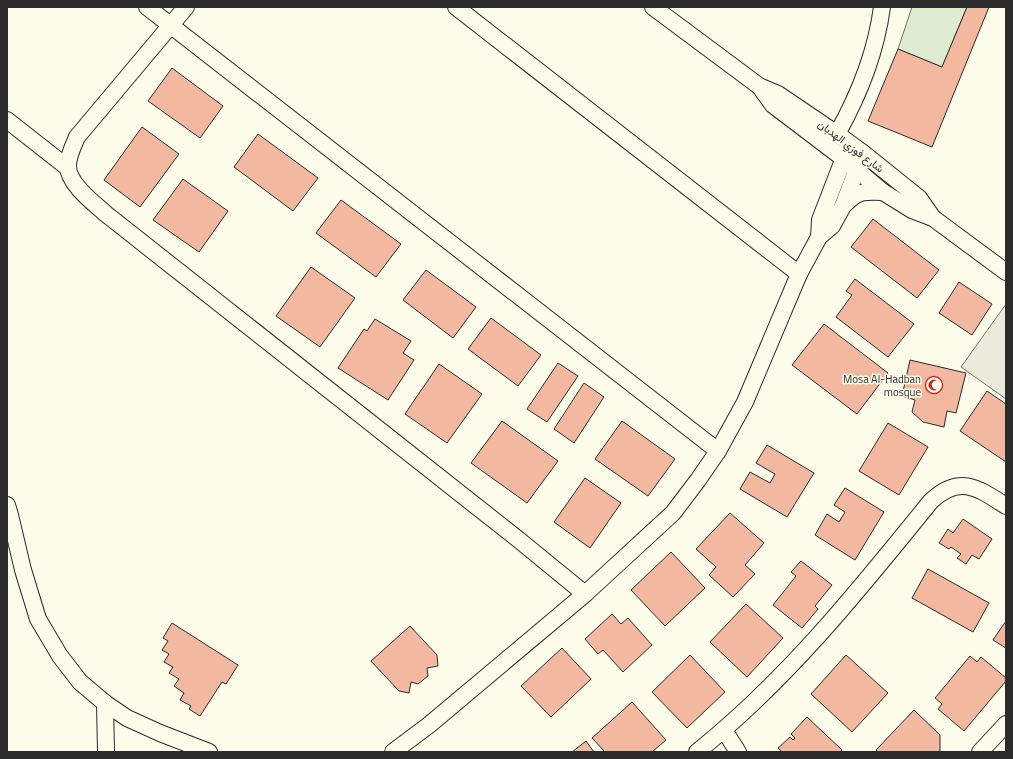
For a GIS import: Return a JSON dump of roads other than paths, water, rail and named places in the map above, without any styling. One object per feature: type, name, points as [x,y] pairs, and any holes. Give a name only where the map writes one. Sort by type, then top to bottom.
[{"type":"street","points":[[147,7],[718,451]]},
{"type":"street","points":[[186,7],[77,137],[70,154],[68,168],[73,182],[106,214],[520,540],[585,594]]},
{"type":"street","points":[[456,7],[799,274]]},
{"type":"street","name":"شارع فوزي الهدبان","points":[[653,7],[759,86],[778,94],[863,153],[919,198],[933,218]]},
{"type":"street","points":[[819,237],[820,220],[844,159],[844,139],[850,111],[873,54],[882,7]]},
{"type":"street","name":"شارع فوزي الهدبان","points":[[759,86],[773,105],[844,159],[883,192],[912,210],[933,218],[1006,272]]},
{"type":"street","points":[[7,120],[68,168]]},
{"type":"street","points":[[393,752],[429,725],[585,594],[673,513],[718,451],[745,402],[799,274],[819,237],[832,226],[844,206],[863,153]]},
{"type":"street","points":[[844,206],[854,196],[867,191],[883,192]]},
{"type":"street","points":[[697,752],[724,730],[765,692],[831,621],[931,501],[941,492],[955,486],[969,487],[983,492],[1006,506]]},
{"type":"street","points":[[7,505],[23,570],[38,618],[60,656],[80,682],[105,703],[127,718],[160,733],[209,752]]},
{"type":"street","points":[[105,703],[106,752]]},
{"type":"street","points":[[980,752],[1006,724]]},
{"type":"street","points":[[724,730],[738,752]]},
{"type":"place","name":"Mosa Al-Hadban mosque","points":[[934,385]]}]
